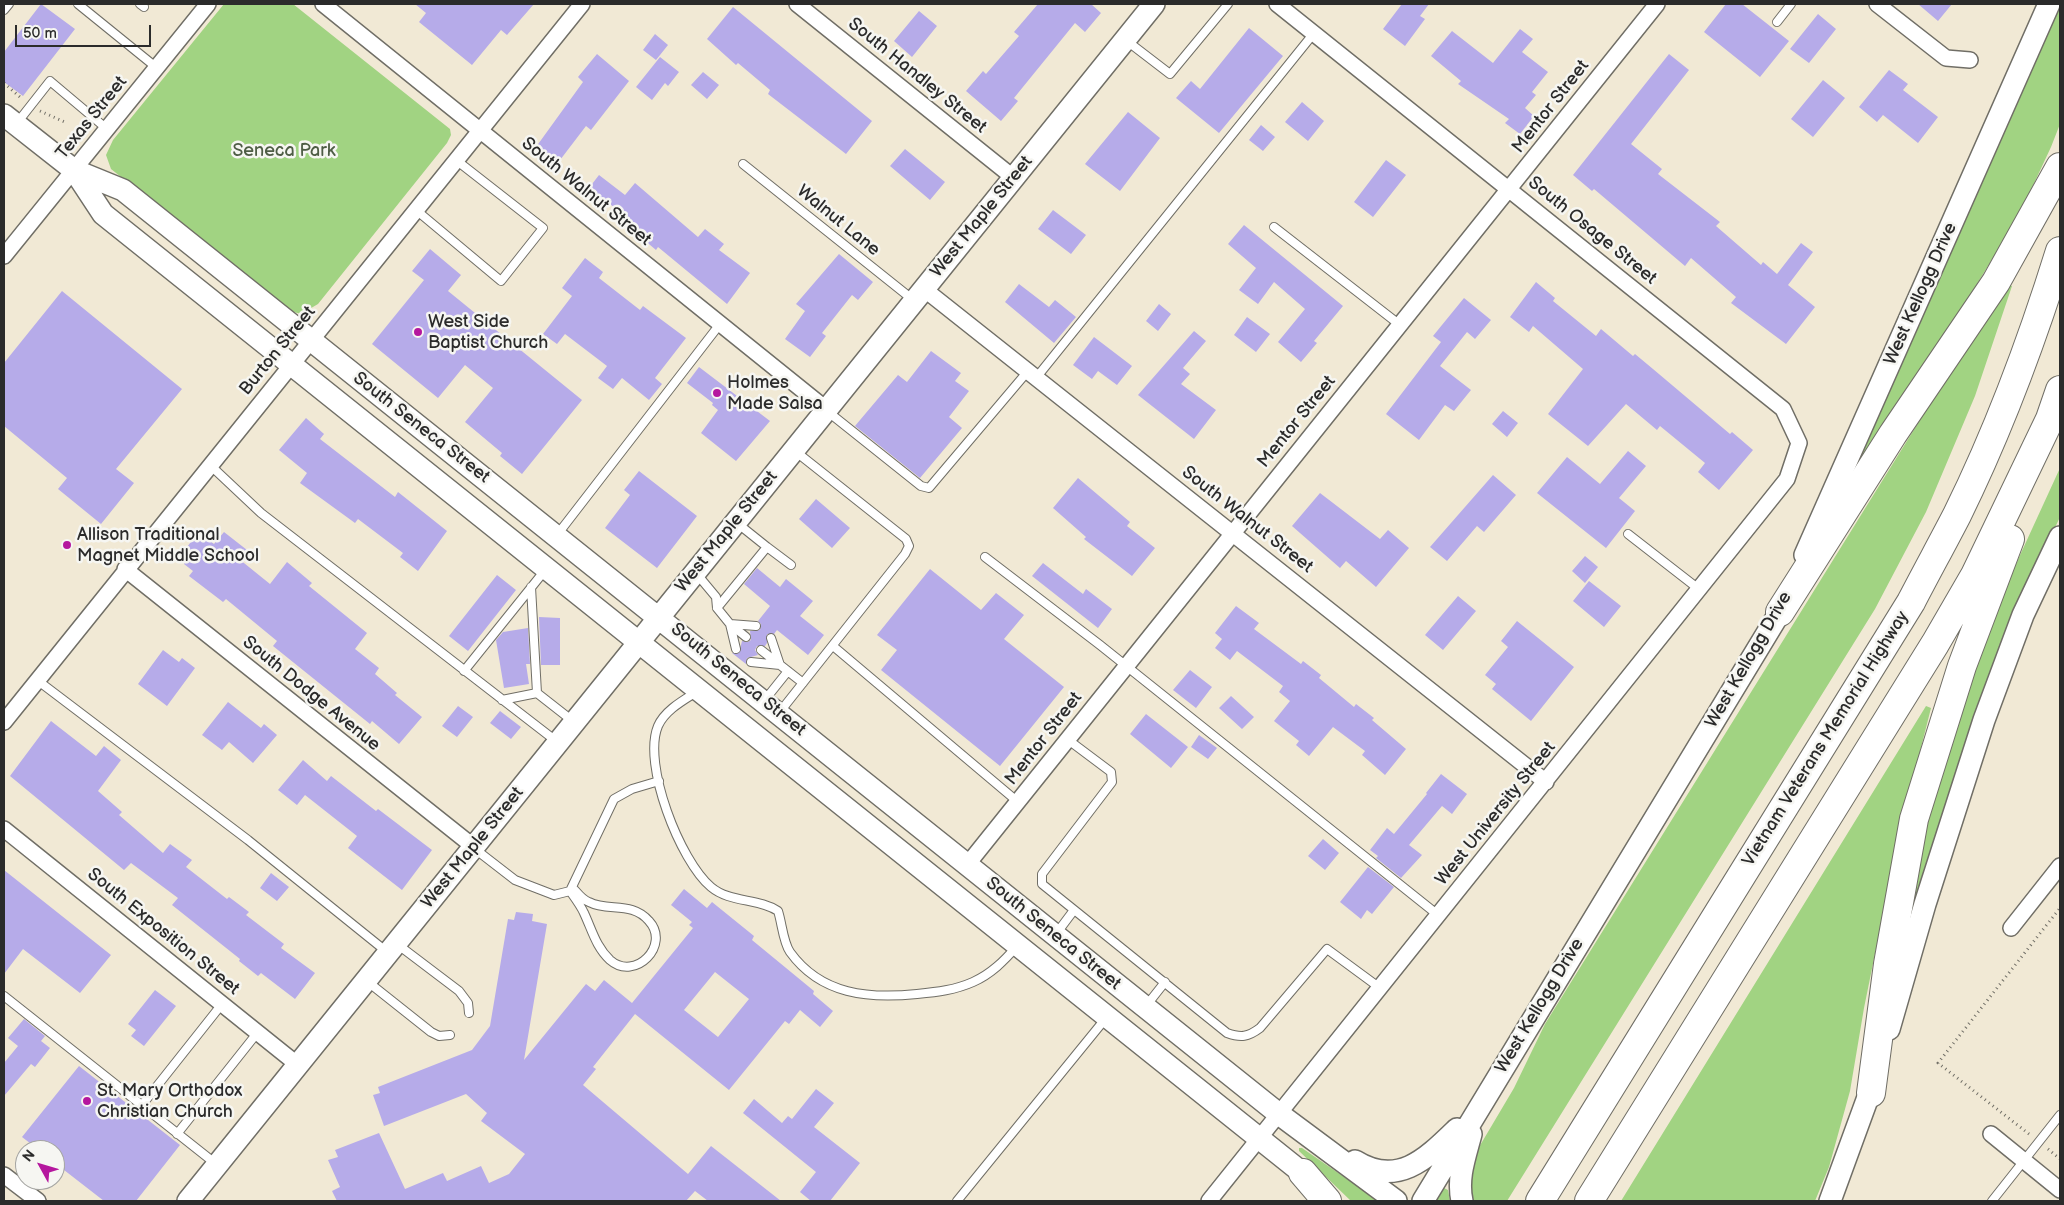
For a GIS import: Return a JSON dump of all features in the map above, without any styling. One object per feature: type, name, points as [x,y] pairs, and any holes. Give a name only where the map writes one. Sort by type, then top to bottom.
[{"type":"highway","points":[[1780,612],[1893,434],[1996,282],[2060,167]]},
{"type":"highway","name":"Vietnam Veterans Memorial Highway","points":[[1540,1201],[1911,602],[1957,515],[2000,418],[2036,331],[2060,251]]},
{"type":"highway","points":[[1871,1093],[1888,964],[1914,819],[1962,666],[2025,501],[2060,390]]},
{"type":"highway","points":[[1589,1201],[1935,644],[1975,575],[2050,419]]},
{"type":"highway","points":[[1303,1173],[1327,1201]]},
{"type":"street","name":"Texas Street","points":[[4,256],[208,4]]},
{"type":"street","name":"South Walnut Street","points":[[323,4],[826,409]]},
{"type":"street","name":"Burton Street","points":[[4,722],[125,569],[582,4]]},
{"type":"street","name":"South Handley Street","points":[[797,4],[1014,178]]},
{"type":"street","name":"West Maple Street","points":[[188,1201],[1154,4]]},
{"type":"street","name":"South Osage Street","points":[[1278,4],[1783,409],[1800,443]]},
{"type":"street","name":"Mentor Street","points":[[967,865],[1657,4]]},
{"type":"street","points":[[1877,4],[1946,58],[1970,60]]},
{"type":"street","name":"West Kellogg Drive","points":[[1423,1201],[1477,1109],[1780,612],[2049,4]]},
{"type":"street","name":"South Seneca Street","points":[[10,120],[74,170],[123,190],[1279,1114],[1396,1201]]},
{"type":"street","name":"South Seneca Street","points":[[74,170],[103,214],[290,366],[639,641],[1337,1201]]},
{"type":"street","name":"South Walnut Street","points":[[919,295],[1032,374],[1546,782]]},
{"type":"street","name":"West University Street","points":[[1210,1201],[1787,479],[1800,443]]},
{"type":"street","points":[[1830,1201],[1871,1093],[1925,904],[1984,720],[2023,615],[2060,537]]},
{"type":"street","name":"South Dodge Avenue","points":[[125,569],[474,848]]},
{"type":"street","name":"South Exposition Street","points":[[4,829],[298,1064]]},
{"type":"street","points":[[2011,928],[2060,866]]},
{"type":"street","points":[[1279,1114],[1366,1168],[1388,1172],[1418,1164],[1477,1109]]},
{"type":"street","points":[[1462,1201],[1459,1189],[1460,1174],[1477,1109]]},
{"type":"street","points":[[1991,1134],[2060,1190]]},
{"type":"street","points":[[4,1175],[38,1201]]},
{"type":"lane","points":[[4,10],[9,4]]},
{"type":"lane","points":[[78,4],[157,68]]},
{"type":"lane","points":[[1125,40],[1170,74],[1228,4]]},
{"type":"lane","points":[[1777,22],[1791,4]]},
{"type":"lane","points":[[826,409],[924,488],[929,488],[1032,374],[1314,32]]},
{"type":"lane","points":[[10,120],[50,81],[107,129]]},
{"type":"lane","points":[[416,210],[501,281],[543,228],[456,160]]},
{"type":"lane","name":"Walnut Lane","points":[[744,164],[919,295]]},
{"type":"lane","points":[[1274,227],[1400,325]]},
{"type":"lane","points":[[556,535],[720,324]]},
{"type":"lane","points":[[772,707],[803,683],[905,554],[909,546],[906,539],[794,450]]},
{"type":"lane","points":[[210,465],[261,513],[558,743]]},
{"type":"lane","points":[[736,522],[791,565]]},
{"type":"lane","points":[[1628,534],[1700,590]]},
{"type":"lane","points":[[717,608],[767,547]]},
{"type":"lane","points":[[985,557],[1438,915]]},
{"type":"lane","points":[[464,671],[546,568]]},
{"type":"lane","points":[[695,572],[716,597],[717,608],[730,624],[746,637]]},
{"type":"lane","points":[[531,587],[537,693],[574,723]]},
{"type":"lane","points":[[730,624],[756,626]]},
{"type":"lane","points":[[730,624],[736,650]]},
{"type":"lane","points":[[771,638],[780,665]]},
{"type":"lane","points":[[833,646],[1018,802]]},
{"type":"lane","points":[[762,650],[803,683]]},
{"type":"lane","points":[[751,662],[780,665]]},
{"type":"lane","points":[[772,707],[788,671]]},
{"type":"lane","points":[[37,680],[392,948],[459,991],[468,1003],[469,1013]]},
{"type":"lane","points":[[700,690],[676,706],[659,725],[654,743],[659,781],[677,837],[690,863],[711,887],[726,896],[768,905],[778,912],[789,950],[820,979],[838,989],[862,996],[886,997],[948,991],[974,981],[996,968],[1018,945]]},
{"type":"lane","points":[[502,700],[537,693]]},
{"type":"lane","points":[[1067,739],[1111,772],[1112,782],[1042,874],[1042,884],[1227,1033],[1238,1037],[1249,1036],[1260,1028],[1327,948],[1380,988]]},
{"type":"lane","points":[[474,848],[515,880],[554,895],[571,889],[614,798],[632,789],[659,781]]},
{"type":"lane","points":[[571,889],[587,902],[617,906],[638,912],[650,921],[656,934],[655,948],[644,962],[631,967],[621,967],[611,960],[598,946],[584,912],[571,889]]},
{"type":"lane","points":[[1055,935],[1074,910]]},
{"type":"lane","points":[[366,981],[431,1032],[440,1036],[450,1035]]},
{"type":"lane","points":[[1145,1007],[1165,982]]},
{"type":"lane","points":[[4,996],[217,1165]]},
{"type":"lane","points":[[142,1105],[222,1004]]},
{"type":"lane","points":[[957,1201],[1108,1016]]},
{"type":"lane","points":[[177,1134],[258,1032]]},
{"type":"lane","points":[[1992,1201],[2060,1115]]},
{"type":"path","points":[[2060,908],[1938,1062],[2060,1159]]},
{"type":"green space","name":"Seneca Park","points":[[224,4],[293,4],[450,129],[451,135],[447,143],[318,304],[301,314],[290,311],[111,169],[106,155],[113,140]]},
{"type":"green space","points":[[2060,6],[2060,124],[2051,147],[2030,192],[1999,248],[1864,468],[1857,464]]},
{"type":"green space","points":[[2005,283],[2012,286],[1975,396],[1926,512],[1875,609],[1507,1201],[1471,1201],[1469,1164],[1514,1088],[1545,1024]]},
{"type":"green space","points":[[2060,468],[2060,517],[2017,608],[1915,903],[1910,901],[1936,779],[1993,614]]},
{"type":"green space","points":[[1926,706],[1931,708],[1899,835],[1864,1008],[1850,1091],[1829,1167],[1815,1201],[1621,1201]]},
{"type":"green space","points":[[1299,1148],[1302,1148],[1379,1201],[1351,1201],[1299,1151]]},
{"type":"green space","points":[[1444,1188],[1448,1190],[1450,1201],[1434,1201]]},
{"type":"building","points":[[41,4],[75,29],[23,96],[4,82],[4,52]]},
{"type":"building","points":[[415,4],[534,4],[507,35],[501,30],[472,65],[419,22],[426,13]]},
{"type":"building","points":[[1038,4],[1091,4],[1101,13],[1085,32],[1075,23],[1014,98],[1018,101],[1001,121],[966,91],[983,71],[986,74],[1019,36],[1014,32]]},
{"type":"building","points":[[1402,4],[1429,4],[1420,16],[1425,19],[1405,46],[1383,29]]},
{"type":"building","points":[[1726,4],[1742,4],[1789,41],[1760,77],[1704,32]]},
{"type":"building","points":[[1918,4],[1952,4],[1938,21]]},
{"type":"building","points":[[733,7],[872,121],[846,154],[768,94],[770,90],[738,63],[736,65],[707,39]]},
{"type":"building","points":[[919,11],[937,26],[912,57],[894,41]]},
{"type":"building","points":[[1818,14],[1836,29],[1809,63],[1790,49]]},
{"type":"building","points":[[1249,28],[1283,56],[1219,133],[1176,98],[1191,81],[1200,89]]},
{"type":"building","points":[[1520,29],[1533,39],[1522,52],[1548,72],[1532,92],[1536,95],[1525,108],[1534,116],[1520,134],[1505,123],[1509,119],[1458,84],[1461,81],[1431,56],[1452,31],[1493,63]]},
{"type":"building","points":[[655,34],[668,45],[656,60],[643,50]]},
{"type":"building","points":[[597,54],[629,81],[591,130],[586,126],[557,164],[536,147],[583,82],[578,77]]},
{"type":"building","points":[[1669,54],[1689,70],[1631,144],[1662,169],[1658,174],[1720,222],[1716,226],[1761,265],[1763,262],[1777,274],[1801,243],[1813,252],[1788,285],[1815,307],[1786,344],[1731,303],[1736,297],[1691,258],[1685,266],[1594,189],[1592,191],[1573,175]]},
{"type":"building","points":[[660,57],[679,72],[668,86],[665,83],[652,100],[636,87]]},
{"type":"building","points":[[1889,70],[1908,84],[1903,90],[1938,117],[1918,143],[1883,115],[1877,122],[1859,107]]},
{"type":"building","points":[[703,72],[719,85],[707,99],[691,85]]},
{"type":"building","points":[[1823,80],[1845,98],[1813,137],[1791,119]]},
{"type":"building","points":[[1302,102],[1324,121],[1308,141],[1285,122]]},
{"type":"building","points":[[1128,112],[1160,138],[1120,191],[1085,164]]},
{"type":"building","points":[[1261,125],[1275,137],[1263,151],[1249,140]]},
{"type":"building","points":[[905,149],[945,182],[930,200],[890,166]]},
{"type":"building","points":[[1386,160],[1406,175],[1373,217],[1354,202]]},
{"type":"building","points":[[599,175],[625,195],[635,183],[698,237],[705,229],[724,244],[719,250],[750,273],[727,304],[658,247],[656,250],[643,239],[645,237],[612,212],[615,208],[589,188]]},
{"type":"building","points":[[1053,210],[1086,235],[1071,254],[1038,229]]},
{"type":"building","points":[[1244,225],[1343,306],[1314,341],[1317,343],[1301,362],[1278,342],[1305,309],[1274,282],[1258,304],[1239,290],[1256,268],[1228,244]]},
{"type":"building","points":[[430,249],[461,275],[448,291],[582,400],[522,474],[500,456],[502,453],[465,422],[493,388],[465,365],[438,398],[372,344],[424,280],[412,271]]},
{"type":"building","points":[[839,254],[873,282],[858,300],[852,295],[822,333],[826,336],[810,357],[785,339],[805,311],[796,304]]},
{"type":"building","points":[[585,258],[603,272],[599,278],[640,310],[643,306],[686,338],[655,378],[662,384],[649,400],[622,378],[613,389],[598,378],[607,366],[565,334],[557,344],[543,334],[572,296],[562,288]]},
{"type":"building","points":[[1536,282],[1555,298],[1553,301],[1596,336],[1601,329],[1633,356],[1635,354],[1730,434],[1732,432],[1753,450],[1719,490],[1698,472],[1705,463],[1660,426],[1657,430],[1626,404],[1588,446],[1548,414],[1583,369],[1533,326],[1529,332],[1510,317]]},
{"type":"building","points":[[1019,284],[1049,307],[1055,300],[1076,317],[1054,343],[1005,302]]},
{"type":"building","name":"Allison Traditional Magnet Middle School","points":[[62,291],[182,389],[116,469],[134,483],[101,524],[58,489],[67,478],[4,426],[4,363]]},
{"type":"building","points":[[1464,298],[1491,320],[1475,339],[1467,332],[1440,366],[1471,390],[1454,411],[1445,405],[1419,440],[1386,414],[1441,342],[1433,336]]},
{"type":"building","points":[[1159,304],[1171,314],[1158,331],[1146,321]]},
{"type":"building","points":[[1247,317],[1270,334],[1256,352],[1234,335]]},
{"type":"building","points":[[1194,331],[1206,341],[1183,368],[1190,374],[1181,384],[1216,410],[1194,439],[1138,395]]},
{"type":"building","points":[[1094,337],[1132,366],[1117,385],[1098,371],[1092,379],[1073,365]]},
{"type":"building","points":[[931,351],[961,373],[955,381],[969,391],[949,417],[962,428],[920,478],[855,426],[898,375],[907,382]]},
{"type":"building","points":[[699,367],[770,421],[736,461],[701,433],[718,410],[712,405],[713,403],[687,383]]},
{"type":"building","points":[[1503,411],[1518,423],[1507,437],[1492,424]]},
{"type":"building","points":[[306,418],[324,434],[320,439],[395,497],[398,492],[447,531],[418,571],[400,557],[403,553],[358,519],[355,523],[300,483],[307,473],[279,450]]},
{"type":"building","points":[[1628,451],[1646,466],[1619,498],[1635,511],[1606,548],[1537,493],[1567,457],[1600,484]]},
{"type":"building","points":[[639,471],[697,516],[657,568],[605,528],[630,495],[624,490]]},
{"type":"building","points":[[1493,475],[1516,495],[1484,532],[1477,526],[1447,561],[1430,547]]},
{"type":"building","points":[[1078,478],[1130,522],[1127,526],[1155,548],[1132,576],[1084,539],[1086,537],[1053,508]]},
{"type":"building","points":[[1320,493],[1380,539],[1388,530],[1409,548],[1376,587],[1346,561],[1340,568],[1292,526]]},
{"type":"building","points":[[816,499],[850,528],[832,548],[799,519]]},
{"type":"building","points":[[199,532],[214,544],[224,532],[247,550],[239,559],[270,584],[287,562],[312,583],[309,586],[367,633],[355,649],[379,668],[375,674],[397,693],[395,695],[422,717],[399,744],[372,721],[370,724],[273,646],[277,641],[226,599],[223,602],[189,576],[193,571],[184,564],[189,558],[182,553]]},
{"type":"building","points":[[1585,556],[1598,567],[1585,583],[1572,571]]},
{"type":"building","points":[[1043,563],[1083,594],[1086,589],[1112,609],[1098,628],[1032,576]]},
{"type":"building","points":[[757,568],[780,587],[786,579],[813,601],[800,616],[824,635],[808,655],[777,630],[774,634],[767,634],[765,646],[757,646],[755,650],[758,655],[747,658],[746,664],[732,653],[739,653],[742,641],[748,642],[751,640],[750,631],[760,630],[761,624],[758,621],[770,606],[744,584]]},
{"type":"building","points":[[930,569],[981,610],[996,593],[1024,615],[1004,639],[1064,687],[1000,766],[881,670],[897,650],[877,635]]},
{"type":"building","points":[[497,575],[516,590],[468,651],[449,636]]},
{"type":"building","points":[[1589,581],[1621,606],[1604,627],[1573,601]]},
{"type":"building","points":[[1458,596],[1476,611],[1443,650],[1425,635]]},
{"type":"building","points":[[1236,606],[1259,623],[1254,629],[1301,664],[1303,661],[1321,675],[1319,678],[1354,707],[1356,704],[1374,718],[1372,720],[1406,749],[1385,775],[1362,755],[1365,751],[1333,727],[1309,756],[1296,745],[1299,741],[1274,721],[1290,701],[1279,692],[1283,686],[1237,651],[1230,660],[1215,648],[1222,639],[1215,633]]},
{"type":"building","points":[[539,617],[560,618],[560,665],[541,665]]},
{"type":"building","points":[[1517,621],[1574,667],[1531,721],[1492,689],[1496,684],[1485,675],[1508,647],[1501,641]]},
{"type":"building","points":[[528,628],[530,664],[526,664],[529,684],[504,688],[496,640],[503,632]]},
{"type":"building","points":[[163,650],[179,662],[182,658],[195,668],[167,706],[138,684]]},
{"type":"building","points":[[1190,670],[1212,687],[1196,708],[1173,690]]},
{"type":"building","points":[[1231,696],[1254,717],[1242,729],[1219,708]]},
{"type":"building","points":[[228,702],[261,728],[264,724],[277,735],[253,763],[229,742],[222,750],[202,735]]},
{"type":"building","points":[[458,706],[473,717],[457,737],[442,726]]},
{"type":"building","points":[[500,711],[521,727],[511,739],[490,723]]},
{"type":"building","points":[[1146,714],[1188,747],[1171,768],[1130,734]]},
{"type":"building","points":[[51,721],[96,756],[104,746],[121,760],[98,791],[122,812],[119,815],[163,853],[170,844],[192,860],[186,867],[227,899],[229,897],[249,912],[246,915],[284,944],[281,948],[315,973],[295,999],[261,973],[258,976],[239,961],[240,959],[172,905],[178,898],[131,863],[124,870],[10,776]]},
{"type":"building","points":[[1199,735],[1217,748],[1208,759],[1191,747]]},
{"type":"building","points":[[303,760],[327,781],[331,776],[376,811],[378,809],[432,850],[402,890],[348,848],[357,836],[305,795],[297,805],[278,790]]},
{"type":"building","points":[[1441,774],[1467,794],[1452,814],[1442,806],[1409,845],[1422,855],[1401,878],[1376,858],[1378,856],[1370,850],[1387,828],[1394,834]]},
{"type":"building","points":[[1323,839],[1339,853],[1325,870],[1308,856]]},
{"type":"building","points":[[1368,867],[1394,887],[1372,914],[1367,910],[1361,919],[1340,902]]},
{"type":"building","points":[[4,870],[111,955],[80,993],[23,949],[4,974]]},
{"type":"building","points":[[271,873],[289,887],[277,901],[260,888]]},
{"type":"building","points":[[684,889],[707,908],[712,902],[754,936],[752,940],[814,991],[813,994],[833,1011],[820,1027],[800,1010],[789,1024],[785,1021],[729,1090],[635,1014],[593,1067],[596,1069],[583,1085],[688,1174],[711,1146],[781,1201],[708,1201],[695,1191],[686,1201],[337,1201],[332,1191],[340,1187],[328,1160],[338,1157],[335,1150],[379,1133],[405,1189],[443,1173],[447,1181],[481,1166],[489,1183],[509,1174],[525,1154],[481,1121],[487,1113],[466,1094],[384,1126],[373,1095],[380,1093],[378,1087],[472,1050],[490,1026],[508,919],[514,920],[516,912],[533,914],[532,921],[547,924],[524,1060],[586,984],[595,991],[604,980],[632,1003],[693,928],[689,925],[692,922],[671,905]],"holes":[[[715,972],[749,999],[718,1037],[684,1010]]]},
{"type":"building","points":[[155,990],[176,1006],[144,1046],[131,1036],[136,1030],[128,1024]]},
{"type":"building","points":[[24,1019],[45,1036],[41,1041],[50,1048],[35,1067],[31,1064],[4,1096],[4,1063],[18,1046],[8,1038]]},
{"type":"building","name":"St. Mary Orthodox Christian Church","points":[[79,1066],[180,1145],[136,1201],[104,1201],[65,1171],[65,1140],[26,1140],[22,1137]]},
{"type":"building","points":[[816,1089],[834,1103],[814,1127],[860,1163],[830,1201],[811,1201],[800,1192],[816,1172],[743,1113],[754,1099],[782,1123],[788,1116],[792,1119]]},
{"type":"place","name":"West Side Baptist Church","points":[[418,332]]},
{"type":"place","name":"Holmes Made Salsa","points":[[717,393]]},
{"type":"place","name":"Allison Traditional Magnet Middle School","points":[[67,545]]},
{"type":"place","name":"St. Mary Orthodox Christian Church","points":[[87,1101]]}]
